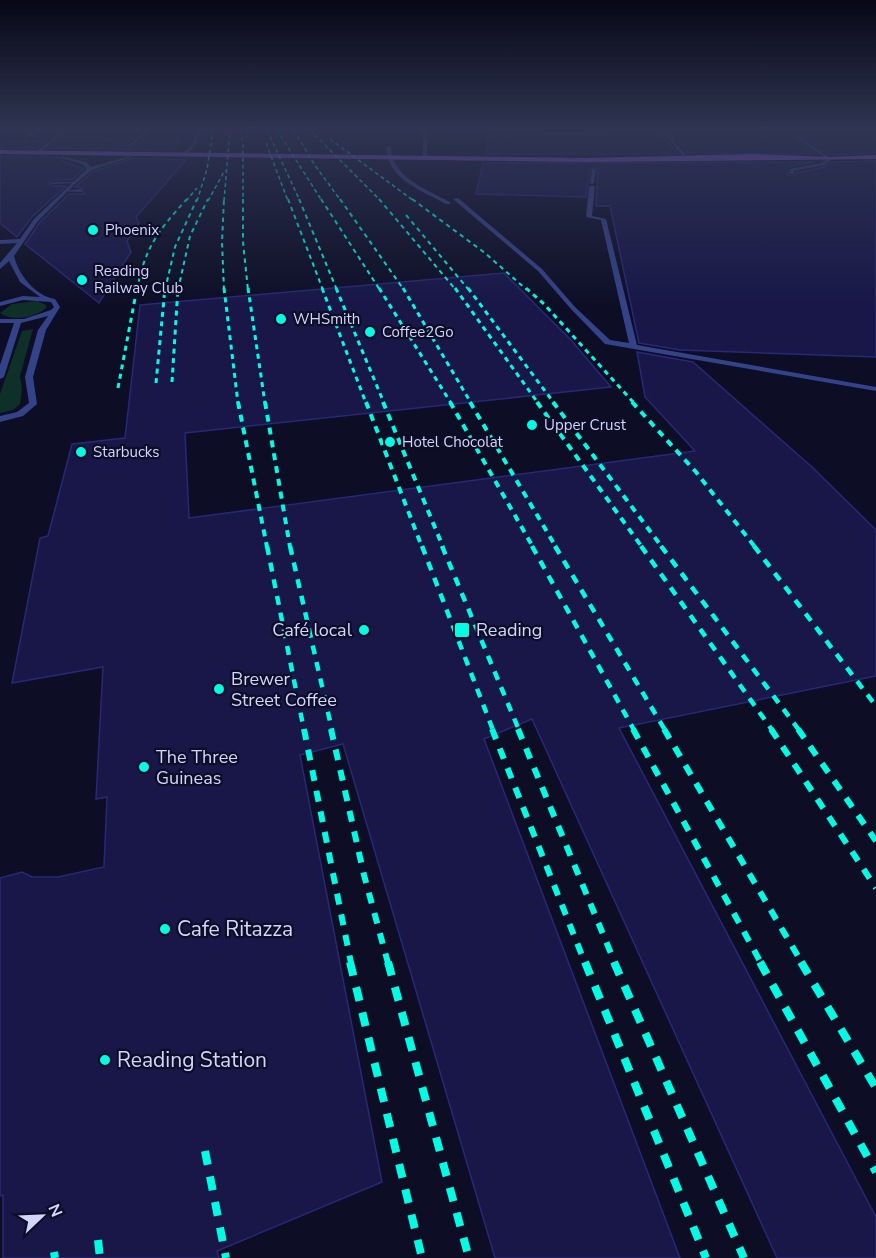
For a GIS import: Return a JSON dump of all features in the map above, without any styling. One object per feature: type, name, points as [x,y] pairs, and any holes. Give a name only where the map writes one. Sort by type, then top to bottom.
[{"type":"street","points":[[0,267],[67,189]]},
{"type":"street","points":[[429,189],[452,201],[540,270],[573,308],[608,342],[876,389]]},
{"type":"street","points":[[592,189],[589,217],[603,219],[634,347]]},
{"type":"street","points":[[64,191],[81,191]]},
{"type":"street","points":[[0,242],[20,241]]},
{"type":"street","points":[[0,419],[20,414],[33,404],[29,377],[42,330],[57,303],[45,298],[22,282],[14,270],[11,256]]},
{"type":"street","points":[[0,304],[23,298],[45,298]]},
{"type":"street","points":[[0,321],[18,322],[36,319],[54,311]]},
{"type":"street","points":[[0,377],[18,322]]},
{"type":"green space","points":[[37,301],[46,305],[46,308],[30,316],[17,318],[0,313],[12,304]]},
{"type":"green space","points":[[33,329],[20,376],[22,389],[20,404],[13,410],[0,413],[0,394],[22,331]]},
{"type":"building","points":[[0,189],[63,189],[32,217],[17,237],[0,223]]},
{"type":"building","points":[[83,189],[161,189],[136,217],[139,223],[127,241],[131,252],[99,303],[25,244],[40,222],[69,194],[84,194]]},
{"type":"building","points":[[477,189],[587,189],[586,197],[476,194]]},
{"type":"building","points":[[597,189],[876,189],[876,357],[680,350],[639,343],[610,206],[596,206]]},
{"type":"building","points":[[504,273],[570,339],[611,387],[185,433],[189,518],[695,451],[645,397],[637,352],[693,362],[812,467],[876,530],[876,676],[619,728],[876,1217],[876,1258],[777,1258],[532,719],[484,739],[680,1258],[495,1258],[343,744],[300,755],[382,1182],[217,1251],[219,1258],[3,1258],[3,1195],[0,1196],[0,878],[22,872],[32,877],[58,877],[104,867],[107,797],[96,799],[103,667],[12,683],[40,538],[48,536],[72,444],[125,438],[140,305]]},
{"type":"railway","points":[[186,201],[196,189]]},
{"type":"railway","points":[[197,201],[201,189]]},
{"type":"railway","points":[[208,201],[215,189]]},
{"type":"railway","points":[[224,201],[225,189]]},
{"type":"railway","points":[[243,189],[243,242],[248,290]]},
{"type":"railway","points":[[283,189],[288,201]]},
{"type":"railway","points":[[294,189],[300,201]]},
{"type":"railway","points":[[314,189],[322,201]]},
{"type":"railway","points":[[332,189],[341,201]]},
{"type":"railway","points":[[369,189],[379,199]]},
{"type":"railway","points":[[397,189],[414,201]]},
{"type":"railway","points":[[137,290],[144,262],[154,240],[187,199]]},
{"type":"railway","points":[[165,290],[175,247],[197,199]]},
{"type":"railway","points":[[178,290],[190,236],[208,199]]},
{"type":"railway","points":[[224,199],[222,242],[224,290]]},
{"type":"railway","points":[[288,199],[323,290]]},
{"type":"railway","points":[[299,199],[337,290]]},
{"type":"railway","points":[[321,199],[380,290]]},
{"type":"railway","points":[[340,199],[404,290]]},
{"type":"railway","points":[[379,199],[456,290]]},
{"type":"railway","points":[[412,199],[485,253],[527,290]]},
{"type":"railway","points":[[406,215],[469,290]]},
{"type":"railway","points":[[118,388],[137,288]]},
{"type":"railway","points":[[156,383],[165,288]]},
{"type":"railway","points":[[172,382],[178,288]]},
{"type":"railway","points":[[224,288],[238,403]]},
{"type":"railway","points":[[248,288],[265,403]]},
{"type":"railway","points":[[322,288],[366,403]]},
{"type":"railway","points":[[336,288],[384,403]]},
{"type":"railway","points":[[379,288],[451,403]]},
{"type":"railway","points":[[403,288],[471,403]]},
{"type":"railway","points":[[455,288],[538,403]]},
{"type":"railway","points":[[468,288],[554,403]]},
{"type":"railway","points":[[526,288],[544,304],[634,403]]},
{"type":"railway","points":[[238,402],[267,547]]},
{"type":"railway","points":[[265,402],[290,547]]},
{"type":"railway","points":[[366,402],[422,547]]},
{"type":"railway","points":[[383,402],[443,547]]},
{"type":"railway","points":[[450,402],[533,547]]},
{"type":"railway","points":[[470,402],[556,547]]},
{"type":"railway","points":[[537,402],[642,547]]},
{"type":"railway","points":[[553,402],[662,547]]},
{"type":"railway","points":[[632,402],[696,472],[755,547]]},
{"type":"railway","points":[[267,546],[304,730]]},
{"type":"railway","points":[[290,546],[332,730]]},
{"type":"railway","points":[[422,546],[493,730]]},
{"type":"railway","points":[[442,546],[519,730]]},
{"type":"railway","points":[[532,546],[634,730]]},
{"type":"railway","points":[[555,546],[665,730]]},
{"type":"railway","points":[[641,546],[772,730]]},
{"type":"railway","points":[[661,546],[799,730]]},
{"type":"railway","points":[[754,546],[876,706]]},
{"type":"railway","points":[[304,729],[351,963]]},
{"type":"railway","points":[[331,729],[364,875],[388,963]]},
{"type":"railway","points":[[492,729],[585,963]]},
{"type":"railway","points":[[518,729],[615,963]]},
{"type":"railway","points":[[633,729],[761,963]]},
{"type":"railway","points":[[664,729],[802,963]]},
{"type":"railway","points":[[771,729],[876,888]]},
{"type":"railway","points":[[798,729],[876,841]]},
{"type":"railway","points":[[350,962],[422,1258]]},
{"type":"railway","points":[[388,962],[469,1258]]},
{"type":"railway","points":[[585,962],[706,1258]]},
{"type":"railway","points":[[614,962],[744,1258]]},
{"type":"railway","points":[[760,962],[876,1172]]},
{"type":"railway","points":[[801,962],[876,1088]]},
{"type":"railway","points":[[205,1151],[226,1258]]},
{"type":"railway","points":[[98,1240],[100,1258]]},
{"type":"railway","points":[[54,1252],[55,1258]]},
{"type":"place","name":"Phoenix","points":[[93,230]]},
{"type":"place","name":"Reading Railway Club","points":[[82,280]]},
{"type":"place","name":"WHSmith","points":[[281,319]]},
{"type":"place","name":"Coffee2Go","points":[[370,332]]},
{"type":"place","name":"Upper Crust","points":[[532,425]]},
{"type":"place","name":"Hotel Chocolat","points":[[390,442]]},
{"type":"place","name":"Starbucks","points":[[81,452]]},
{"type":"place","name":"Café local","points":[[364,630]]},
{"type":"place","name":"Reading","points":[[462,630]]},
{"type":"place","name":"Brewer Street Coffee","points":[[219,689]]},
{"type":"place","name":"The Three Guineas","points":[[144,767]]},
{"type":"place","name":"Cafe Ritazza","points":[[165,929]]},
{"type":"place","name":"Reading Station","points":[[105,1060]]}]
